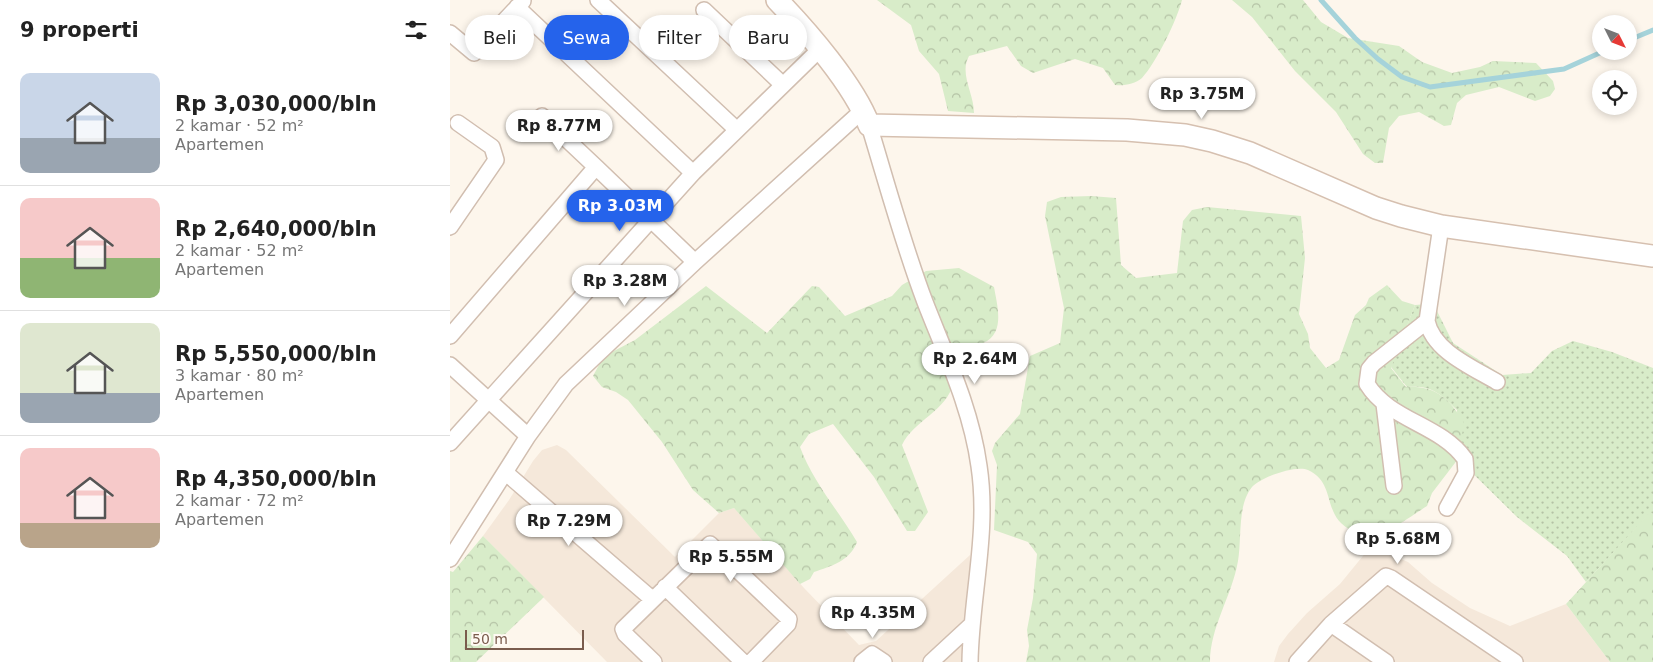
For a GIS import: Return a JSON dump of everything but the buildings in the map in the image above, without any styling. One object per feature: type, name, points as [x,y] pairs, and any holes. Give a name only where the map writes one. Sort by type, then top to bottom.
[{"type":"street","points":[[598,0],[737,130]]},
{"type":"street","points":[[777,0],[820,49],[866,118],[922,292],[960,388],[974,437],[980,467],[982,519],[978,589],[971,625],[970,662]]},
{"type":"street","points":[[450,33],[474,53],[521,4],[693,173]]},
{"type":"street","points":[[704,10],[783,85]]},
{"type":"street","points":[[450,443],[693,173],[820,49]]},
{"type":"street","points":[[542,116],[695,262]]},
{"type":"street","points":[[450,559],[549,405],[584,365],[695,262],[866,118],[1127,130],[1185,135],[1250,153],[1376,208],[1441,226],[1653,256]]},
{"type":"street","points":[[450,227],[496,160],[492,147],[453,124]]},
{"type":"street","points":[[450,336],[596,167]]},
{"type":"street","points":[[1441,226],[1427,321],[1432,338],[1448,352],[1496,382]]},
{"type":"street","points":[[1427,321],[1382,356],[1369,369],[1367,384],[1384,404],[1444,438],[1465,459],[1466,473],[1448,508]]},
{"type":"street","points":[[450,365],[528,436]]},
{"type":"street","points":[[1384,404],[1394,486]]},
{"type":"street","points":[[506,473],[652,599]]},
{"type":"street","points":[[654,662],[622,631],[652,599],[710,544],[789,619],[788,624],[751,662]]},
{"type":"street","points":[[1297,662],[1331,624],[1381,579],[1388,576],[1514,662]]},
{"type":"street","points":[[665,587],[743,662]]},
{"type":"street","points":[[1331,624],[1386,662]]},
{"type":"street","points":[[931,662],[971,625]]},
{"type":"street","points":[[862,662],[872,654],[884,662]]},
{"type":"shaded area","points":[[557,445],[566,450],[675,557],[719,513],[734,508],[804,588],[859,645],[876,641],[970,555],[970,610],[962,662],[607,662],[483,536],[509,500],[533,461],[542,450]]},
{"type":"shaded area","points":[[1367,551],[1382,551],[1408,562],[1432,583],[1470,608],[1510,626],[1566,604],[1610,662],[1274,662],[1279,646],[1288,634],[1307,613],[1340,584]]},
{"type":"green space","points":[[877,0],[1182,0],[1171,30],[1148,71],[1142,78],[1129,84],[1115,85],[1103,68],[1075,59],[1033,73],[1021,66],[1007,46],[969,56],[966,63],[966,77],[974,113],[948,111],[939,74],[919,51],[911,25]]},
{"type":"green space","points":[[1232,0],[1303,0],[1321,22],[1348,38],[1399,46],[1422,62],[1452,73],[1480,67],[1493,61],[1536,63],[1553,81],[1555,89],[1550,96],[1535,101],[1499,87],[1466,95],[1457,103],[1451,125],[1444,126],[1419,112],[1399,116],[1389,128],[1383,163],[1375,163],[1363,154],[1336,112],[1295,71],[1252,17]]},
{"type":"green space","points":[[1091,196],[1116,198],[1121,265],[1136,278],[1177,273],[1183,221],[1192,210],[1207,207],[1301,216],[1305,258],[1299,314],[1308,334],[1310,348],[1326,368],[1339,360],[1355,315],[1366,305],[1369,298],[1387,285],[1402,301],[1415,305],[1391,368],[1406,387],[1425,388],[1441,395],[1459,414],[1464,423],[1458,459],[1432,493],[1427,506],[1398,525],[1374,536],[1364,536],[1343,525],[1332,509],[1323,483],[1308,470],[1295,469],[1279,473],[1256,483],[1247,494],[1244,503],[1238,561],[1231,587],[1217,624],[1210,662],[1026,662],[1029,646],[1027,630],[1033,598],[1037,554],[1028,542],[994,530],[997,465],[992,451],[995,443],[1020,414],[1030,356],[1060,343],[1064,308],[1045,216],[1047,202],[1061,197]]},
{"type":"green space","points":[[959,268],[994,287],[998,310],[997,326],[995,333],[983,343],[952,348],[954,379],[950,392],[938,408],[914,429],[902,445],[928,512],[915,531],[907,531],[874,477],[833,424],[809,434],[800,447],[805,460],[857,542],[850,554],[845,558],[814,572],[810,579],[800,584],[734,508],[719,513],[693,490],[662,442],[628,400],[616,392],[602,387],[593,376],[600,363],[610,353],[635,340],[706,286],[767,333],[812,286],[819,287],[845,316],[892,296],[902,285],[926,271]]},
{"type":"green space","points":[[1428,304],[1437,311],[1453,343],[1502,375],[1531,373],[1552,351],[1573,341],[1612,352],[1653,368],[1653,514],[1650,513],[1586,582],[1567,556],[1517,517],[1458,459],[1457,410],[1435,391],[1423,387],[1407,387],[1391,367],[1415,305]]},
{"type":"green space","points":[[1650,512],[1653,514],[1653,662],[1610,662],[1566,604]]},
{"type":"green space","points":[[483,536],[544,597],[476,662],[450,662],[450,571],[453,572]]},
{"type":"waterway","points":[[1321,0],[1355,38],[1378,59],[1402,77],[1430,87],[1564,69],[1592,56]]},
{"type":"waterway","points":[[1638,36],[1653,30]]}]
